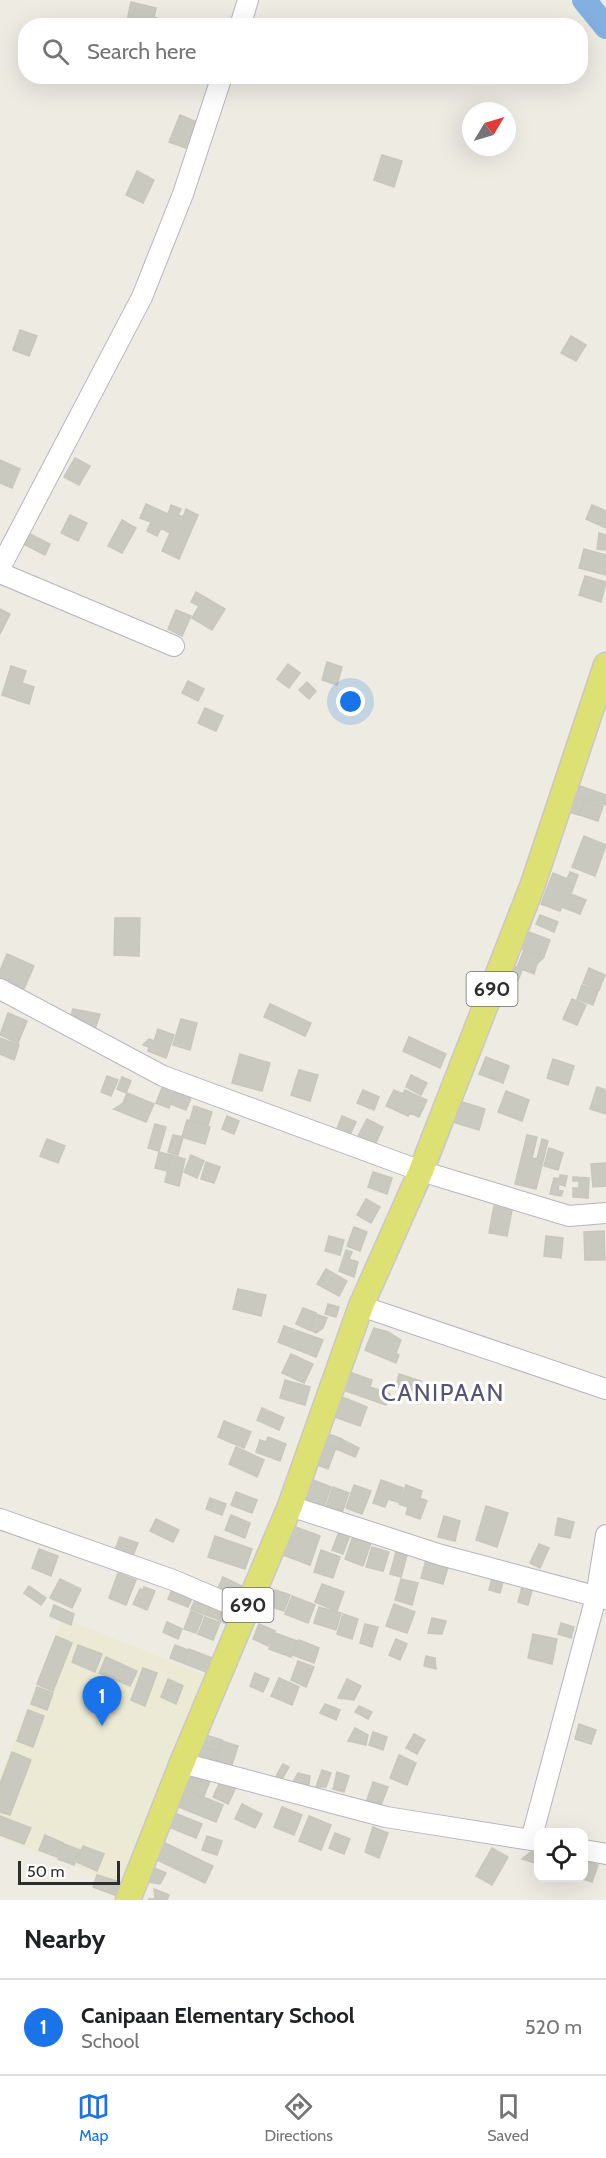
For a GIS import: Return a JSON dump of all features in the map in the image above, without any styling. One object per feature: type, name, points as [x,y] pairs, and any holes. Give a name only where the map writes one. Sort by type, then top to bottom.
[{"type":"main road","name":"690","points":[[128,1900],[182,1763],[290,1506],[361,1306],[421,1171],[533,884],[606,666]]},
{"type":"street","points":[[242,18],[248,0]]},
{"type":"street","points":[[0,568],[142,297],[183,194],[219,84]]},
{"type":"street","points":[[0,573],[174,646]]},
{"type":"street","points":[[0,989],[163,1076],[421,1171],[569,1216],[606,1213]]},
{"type":"street","points":[[361,1306],[606,1389]]},
{"type":"street","points":[[290,1506],[441,1555],[601,1598]]},
{"type":"street","points":[[0,1519],[173,1580],[246,1611]]},
{"type":"street","points":[[538,1828],[601,1598],[606,1535]]},
{"type":"street","points":[[182,1763],[386,1817],[534,1840]]},
{"type":"street","points":[[588,1851],[606,1854]]},
{"type":"shaded area","points":[[63,1618],[205,1675],[122,1885],[0,1837],[0,1777]]},
{"type":"building","points":[[131,2],[156,8],[154,17],[156,18],[128,18]]},
{"type":"building","points":[[180,115],[199,123],[189,149],[169,142]]},
{"type":"building","points":[[382,155],[402,161],[394,187],[374,180]]},
{"type":"building","points":[[137,171],[154,180],[143,203],[126,195]]},
{"type":"building","points":[[20,330],[37,336],[29,356],[13,350]]},
{"type":"building","points":[[571,336],[586,345],[576,361],[561,353]]},
{"type":"building","points":[[75,458],[90,466],[79,485],[64,477]]},
{"type":"building","points":[[0,460],[20,469],[12,488],[0,483]]},
{"type":"building","points":[[146,504],[168,514],[171,505],[181,509],[178,515],[183,517],[186,509],[198,515],[179,559],[162,551],[170,533],[161,528],[157,536],[147,531],[151,522],[140,518]]},
{"type":"building","points":[[592,505],[606,511],[606,528],[586,519]]},
{"type":"building","points":[[70,515],[87,523],[78,541],[61,533]]},
{"type":"building","points":[[122,520],[136,528],[122,553],[108,546]]},
{"type":"building","points":[[28,533],[50,544],[45,555],[23,544]]},
{"type":"building","points":[[599,533],[606,535],[606,550],[597,549]]},
{"type":"building","points":[[584,549],[606,555],[606,575],[579,568]]},
{"type":"building","points":[[585,576],[606,582],[601,602],[579,595]]},
{"type":"building","points":[[196,592],[225,609],[212,630],[192,618],[199,606],[191,602]]},
{"type":"building","points":[[0,609],[10,614],[0,634]]},
{"type":"building","points":[[176,610],[191,616],[182,636],[168,629]]},
{"type":"building","points":[[327,662],[342,667],[337,685],[322,680]]},
{"type":"building","points":[[288,664],[300,673],[289,688],[277,679]]},
{"type":"building","points":[[11,666],[26,671],[22,683],[34,687],[29,704],[2,695]]},
{"type":"building","points":[[188,681],[204,689],[198,701],[182,693]]},
{"type":"building","points":[[307,682],[316,691],[309,699],[299,690]]},
{"type":"building","points":[[205,708],[223,716],[216,731],[198,723]]},
{"type":"building","points":[[580,786],[606,795],[606,805],[577,796]]},
{"type":"building","points":[[574,796],[584,799],[579,815],[569,812]]},
{"type":"building","points":[[585,800],[603,806],[598,821],[580,815]]},
{"type":"building","points":[[584,836],[606,845],[595,876],[572,867]]},
{"type":"building","points":[[570,872],[578,875],[571,894],[586,900],[580,914],[562,907],[560,911],[541,904],[553,873],[567,879]]},
{"type":"building","points":[[540,915],[558,922],[554,932],[536,924]]},
{"type":"building","points":[[115,918],[140,918],[139,956],[114,955]]},
{"type":"building","points":[[526,931],[550,940],[544,956],[520,948]]},
{"type":"building","points":[[524,950],[544,957],[537,964],[534,974],[517,967]]},
{"type":"building","points":[[7,954],[34,966],[23,991],[0,981],[0,971]]},
{"type":"building","points":[[513,966],[522,970],[516,986],[506,982]]},
{"type":"building","points":[[589,968],[605,975],[599,990],[583,983]]},
{"type":"building","points":[[582,985],[598,991],[593,1005],[577,999]]},
{"type":"building","points":[[572,999],[586,1005],[577,1025],[563,1019]]},
{"type":"building","points":[[270,1004],[311,1023],[305,1036],[264,1017]]},
{"type":"building","points":[[73,1009],[100,1014],[94,1032],[69,1021]]},
{"type":"building","points":[[8,1013],[27,1021],[18,1043],[0,1035]]},
{"type":"building","points":[[181,1019],[197,1023],[190,1050],[173,1045]]},
{"type":"building","points":[[158,1029],[174,1035],[166,1058],[148,1051],[149,1047],[143,1045],[149,1039],[154,1041]]},
{"type":"building","points":[[409,1037],[446,1054],[440,1068],[403,1051]]},
{"type":"building","points":[[0,1038],[19,1045],[14,1060],[0,1054]]},
{"type":"building","points":[[240,1054],[270,1063],[262,1091],[232,1083]]},
{"type":"building","points":[[486,1057],[509,1066],[503,1083],[479,1074]]},
{"type":"building","points":[[553,1059],[574,1066],[568,1085],[547,1078]]},
{"type":"building","points":[[299,1070],[318,1075],[310,1101],[291,1095]]},
{"type":"building","points":[[411,1075],[427,1083],[421,1095],[406,1087]]},
{"type":"building","points":[[107,1076],[118,1080],[111,1096],[101,1092]]},
{"type":"building","points":[[122,1077],[131,1081],[126,1093],[117,1089]]},
{"type":"building","points":[[597,1087],[606,1090],[606,1114],[590,1109]]},
{"type":"building","points":[[162,1088],[174,1093],[169,1108],[156,1103]]},
{"type":"building","points":[[176,1090],[192,1095],[186,1110],[171,1104]]},
{"type":"building","points":[[363,1090],[379,1097],[374,1110],[357,1103]]},
{"type":"building","points":[[394,1090],[403,1094],[405,1090],[427,1100],[419,1117],[410,1113],[408,1116],[386,1106]]},
{"type":"building","points":[[506,1091],[529,1100],[522,1121],[498,1112]]},
{"type":"building","points":[[127,1093],[154,1104],[146,1122],[114,1109],[123,1103]]},
{"type":"building","points":[[462,1102],[485,1109],[479,1130],[453,1122]]},
{"type":"building","points":[[194,1106],[212,1112],[208,1125],[190,1120]]},
{"type":"building","points":[[227,1116],[239,1121],[234,1134],[222,1129]]},
{"type":"building","points":[[342,1116],[356,1122],[349,1137],[336,1131]]},
{"type":"building","points":[[367,1119],[383,1127],[375,1145],[358,1136]]},
{"type":"building","points":[[187,1120],[210,1127],[205,1144],[182,1137]]},
{"type":"building","points":[[155,1124],[166,1127],[159,1151],[148,1148]]},
{"type":"building","points":[[173,1135],[183,1137],[178,1155],[168,1152]]},
{"type":"building","points":[[527,1135],[537,1137],[532,1158],[537,1159],[542,1139],[548,1141],[536,1189],[515,1184]]},
{"type":"building","points":[[47,1139],[65,1146],[58,1163],[40,1156]]},
{"type":"building","points":[[549,1148],[563,1153],[558,1170],[544,1166]]},
{"type":"building","points":[[159,1152],[171,1155],[167,1171],[155,1168]]},
{"type":"building","points":[[171,1155],[185,1159],[179,1186],[165,1182]]},
{"type":"building","points":[[191,1155],[204,1161],[197,1178],[184,1172]]},
{"type":"building","points":[[206,1162],[220,1167],[214,1183],[201,1179]]},
{"type":"building","points":[[606,1163],[606,1186],[593,1187],[591,1164]]},
{"type":"building","points":[[373,1172],[392,1178],[387,1194],[368,1187]]},
{"type":"building","points":[[560,1175],[567,1176],[565,1186],[559,1184],[558,1190],[563,1191],[561,1196],[550,1194],[554,1178],[559,1179]]},
{"type":"building","points":[[573,1177],[589,1178],[588,1198],[573,1197],[573,1188],[579,1188],[579,1181],[573,1181]]},
{"type":"building","points":[[366,1199],[380,1207],[371,1223],[357,1215]]},
{"type":"building","points":[[494,1206],[512,1210],[507,1236],[489,1233]]},
{"type":"building","points":[[354,1227],[367,1232],[360,1251],[347,1246]]},
{"type":"building","points":[[604,1231],[605,1260],[585,1260],[584,1232]]},
{"type":"building","points":[[329,1236],[344,1240],[340,1255],[325,1251]]},
{"type":"building","points":[[546,1236],[563,1238],[561,1258],[544,1256]]},
{"type":"building","points":[[346,1250],[352,1252],[349,1259],[358,1262],[354,1277],[339,1271]]},
{"type":"building","points":[[326,1269],[347,1281],[339,1296],[317,1284]]},
{"type":"building","points":[[238,1289],[266,1295],[261,1316],[233,1309]]},
{"type":"building","points":[[328,1304],[339,1307],[336,1317],[325,1314]]},
{"type":"building","points":[[303,1308],[316,1313],[309,1330],[296,1324]]},
{"type":"building","points":[[316,1314],[327,1318],[323,1328],[316,1333],[310,1330]]},
{"type":"building","points":[[284,1326],[323,1340],[316,1357],[278,1342]]},
{"type":"building","points":[[374,1328],[388,1332],[401,1340],[396,1353],[399,1355],[396,1363],[365,1350]]},
{"type":"building","points":[[291,1354],[313,1364],[304,1383],[282,1373]]},
{"type":"building","points":[[352,1373],[372,1380],[370,1387],[390,1394],[386,1405],[346,1391]]},
{"type":"building","points":[[399,1374],[421,1381],[418,1393],[396,1387]]},
{"type":"building","points":[[285,1380],[310,1387],[305,1405],[280,1398]]},
{"type":"building","points":[[342,1397],[367,1407],[360,1426],[335,1417]]},
{"type":"building","points":[[262,1408],[284,1418],[279,1430],[257,1420]]},
{"type":"building","points":[[224,1421],[251,1432],[244,1448],[218,1437]]},
{"type":"building","points":[[323,1432],[342,1439],[338,1450],[319,1443]]},
{"type":"building","points":[[268,1437],[286,1444],[280,1461],[256,1452],[260,1440],[266,1442]]},
{"type":"building","points":[[343,1440],[359,1448],[355,1457],[339,1450]]},
{"type":"building","points":[[317,1443],[335,1450],[328,1469],[310,1462]]},
{"type":"building","points":[[236,1447],[264,1460],[257,1477],[229,1464]]},
{"type":"building","points":[[308,1478],[331,1487],[323,1509],[300,1500]]},
{"type":"building","points":[[381,1480],[403,1488],[398,1502],[388,1499],[385,1507],[373,1503]]},
{"type":"building","points":[[354,1485],[371,1491],[362,1514],[346,1508]]},
{"type":"building","points":[[406,1485],[422,1491],[420,1498],[427,1501],[420,1519],[406,1514],[408,1507],[399,1504]]},
{"type":"building","points":[[333,1487],[349,1493],[340,1518],[324,1512]]},
{"type":"building","points":[[236,1492],[257,1500],[252,1513],[231,1505]]},
{"type":"building","points":[[210,1498],[226,1504],[222,1515],[206,1509]]},
{"type":"building","points":[[486,1506],[508,1513],[497,1547],[476,1540]]},
{"type":"building","points":[[231,1515],[250,1523],[245,1538],[225,1530]]},
{"type":"building","points":[[444,1516],[460,1521],[455,1541],[438,1537]]},
{"type":"building","points":[[558,1518],[574,1522],[570,1538],[555,1535]]},
{"type":"building","points":[[156,1519],[179,1530],[173,1542],[150,1531]]},
{"type":"building","points":[[293,1526],[320,1536],[310,1565],[283,1555]]},
{"type":"building","points":[[339,1532],[350,1535],[343,1554],[332,1550]]},
{"type":"building","points":[[215,1536],[252,1549],[245,1569],[208,1557]]},
{"type":"building","points":[[353,1536],[371,1543],[363,1566],[345,1559]]},
{"type":"building","points":[[120,1537],[138,1543],[132,1558],[114,1552]]},
{"type":"building","points":[[539,1544],[549,1548],[540,1568],[530,1563]]},
{"type":"building","points":[[372,1547],[389,1552],[383,1571],[366,1567]]},
{"type":"building","points":[[39,1549],[58,1556],[51,1576],[32,1568]]},
{"type":"building","points":[[321,1550],[340,1557],[333,1578],[314,1572]]},
{"type":"building","points":[[396,1552],[407,1555],[401,1577],[390,1574]]},
{"type":"building","points":[[426,1560],[448,1567],[443,1584],[421,1578]]},
{"type":"building","points":[[118,1573],[136,1580],[126,1605],[109,1598]]},
{"type":"building","points":[[493,1574],[504,1577],[500,1593],[489,1590]]},
{"type":"building","points":[[223,1577],[242,1586],[235,1602],[216,1593]]},
{"type":"building","points":[[60,1579],[81,1589],[72,1608],[50,1598]]},
{"type":"building","points":[[401,1579],[418,1583],[412,1605],[395,1600]]},
{"type":"building","points":[[322,1584],[344,1592],[337,1611],[315,1602]]},
{"type":"building","points":[[523,1584],[533,1587],[528,1605],[518,1602]]},
{"type":"building","points":[[29,1586],[46,1598],[41,1605],[24,1593]]},
{"type":"building","points":[[144,1587],[155,1591],[147,1610],[133,1604],[140,1589],[143,1590]]},
{"type":"building","points":[[173,1587],[193,1596],[188,1607],[168,1599]]},
{"type":"building","points":[[275,1590],[290,1595],[284,1611],[269,1606]]},
{"type":"building","points":[[197,1595],[223,1605],[217,1619],[191,1609]]},
{"type":"building","points":[[292,1596],[315,1605],[308,1623],[285,1614]]},
{"type":"building","points":[[394,1604],[415,1612],[407,1633],[386,1626]]},
{"type":"building","points":[[54,1605],[74,1614],[71,1625],[50,1616]]},
{"type":"building","points":[[224,1606],[235,1611],[229,1625],[218,1620]]},
{"type":"building","points":[[319,1607],[341,1613],[336,1630],[314,1623]]},
{"type":"building","points":[[191,1611],[203,1616],[196,1633],[184,1629]]},
{"type":"building","points":[[343,1614],[358,1619],[352,1639],[337,1634]]},
{"type":"building","points":[[205,1617],[220,1623],[213,1640],[198,1634]]},
{"type":"building","points":[[432,1618],[446,1621],[442,1634],[428,1633]]},
{"type":"building","points":[[167,1622],[182,1629],[178,1639],[163,1632]]},
{"type":"building","points":[[561,1623],[574,1627],[571,1638],[558,1634]]},
{"type":"building","points":[[259,1624],[275,1631],[268,1646],[253,1639]]},
{"type":"building","points":[[365,1624],[378,1627],[372,1647],[360,1643]]},
{"type":"building","points":[[275,1633],[297,1641],[291,1657],[269,1649]]},
{"type":"building","points":[[533,1634],[557,1639],[552,1664],[528,1658]]},
{"type":"building","points":[[56,1636],[72,1643],[53,1691],[37,1684]]},
{"type":"building","points":[[396,1639],[407,1644],[400,1660],[389,1655]]},
{"type":"building","points":[[299,1640],[319,1648],[314,1663],[293,1655]]},
{"type":"building","points":[[78,1645],[102,1654],[95,1672],[72,1662]]},
{"type":"building","points":[[175,1645],[188,1650],[183,1663],[170,1658]]},
{"type":"building","points":[[189,1649],[212,1658],[206,1672],[183,1663]]},
{"type":"building","points":[[426,1656],[435,1658],[436,1669],[424,1666]]},
{"type":"building","points":[[106,1657],[137,1671],[130,1686],[99,1673]]},
{"type":"building","points":[[298,1661],[314,1667],[306,1687],[291,1680]]},
{"type":"building","points":[[143,1668],[157,1673],[145,1706],[131,1700]]},
{"type":"building","points":[[255,1673],[269,1679],[263,1692],[250,1686]]},
{"type":"building","points":[[279,1678],[299,1687],[292,1705],[271,1696]]},
{"type":"building","points":[[168,1679],[183,1686],[176,1704],[161,1697]]},
{"type":"building","points":[[347,1679],[361,1686],[354,1700],[338,1698]]},
{"type":"building","points":[[37,1687],[53,1693],[47,1710],[31,1704]]},
{"type":"building","points":[[325,1704],[340,1710],[336,1720],[320,1713]]},
{"type":"building","points":[[359,1706],[372,1712],[368,1719],[355,1712]]},
{"type":"building","points":[[28,1710],[44,1716],[33,1747],[17,1741]]},
{"type":"building","points":[[579,1724],[596,1730],[591,1744],[575,1739]]},
{"type":"building","points":[[355,1728],[368,1735],[366,1745],[348,1741]]},
{"type":"building","points":[[373,1732],[387,1737],[383,1750],[369,1745]]},
{"type":"building","points":[[414,1734],[425,1740],[417,1754],[406,1748]]},
{"type":"building","points":[[206,1735],[222,1740],[218,1751],[202,1746]]},
{"type":"building","points":[[222,1741],[238,1746],[231,1768],[216,1763]]},
{"type":"building","points":[[198,1745],[218,1752],[215,1762],[195,1756]]},
{"type":"building","points":[[12,1752],[31,1760],[10,1815],[0,1812],[0,1784]]},
{"type":"building","points":[[399,1755],[416,1763],[407,1785],[390,1778]]},
{"type":"building","points":[[283,1764],[289,1767],[281,1781],[275,1778]]},
{"type":"building","points":[[322,1770],[331,1773],[326,1787],[316,1787]]},
{"type":"building","points":[[189,1772],[212,1776],[204,1796],[183,1788]]},
{"type":"building","points":[[337,1772],[349,1776],[344,1792],[333,1789]]},
{"type":"building","points":[[298,1773],[310,1776],[308,1790],[291,1786]]},
{"type":"building","points":[[221,1780],[236,1787],[228,1804],[213,1797]]},
{"type":"building","points":[[373,1782],[388,1787],[381,1805],[367,1800]]},
{"type":"building","points":[[185,1790],[223,1805],[216,1822],[179,1807]]},
{"type":"building","points":[[242,1804],[262,1814],[255,1828],[235,1819]]},
{"type":"building","points":[[282,1807],[302,1815],[294,1835],[274,1827]]},
{"type":"building","points":[[177,1814],[202,1824],[196,1838],[166,1826]]},
{"type":"building","points":[[0,1816],[31,1828],[24,1844],[0,1835]]},
{"type":"building","points":[[309,1816],[331,1825],[321,1850],[299,1841]]},
{"type":"building","points":[[373,1827],[388,1833],[379,1858],[365,1852]]},
{"type":"building","points":[[335,1833],[350,1839],[344,1854],[329,1848]]},
{"type":"building","points":[[45,1835],[63,1843],[57,1857],[39,1850]]},
{"type":"building","points":[[207,1836],[222,1841],[217,1855],[202,1850]]},
{"type":"building","points":[[163,1842],[213,1866],[205,1883],[155,1859]]},
{"type":"building","points":[[64,1844],[80,1850],[74,1865],[58,1859]]},
{"type":"building","points":[[83,1846],[104,1854],[97,1871],[77,1862]]},
{"type":"building","points":[[492,1848],[508,1857],[492,1885],[476,1876]]},
{"type":"building","points":[[534,1850],[534,1863],[522,1859]]},
{"type":"building","points":[[588,1861],[598,1865],[592,1882],[588,1881]]},
{"type":"building","points":[[148,1865],[166,1873],[160,1884],[141,1881]]},
{"type":"building","points":[[97,1875],[120,1882],[115,1895],[93,1887]]},
{"type":"building","points":[[154,1889],[169,1895],[167,1900],[148,1899],[155,1899]]},
{"type":"waterway","points":[[584,0],[606,27]]},
{"type":"place","name":"Canipaan Elementary School","points":[[102,1726]]},
{"type":"district","name":"CANIPAAN","points":[[443,1393]]}]
